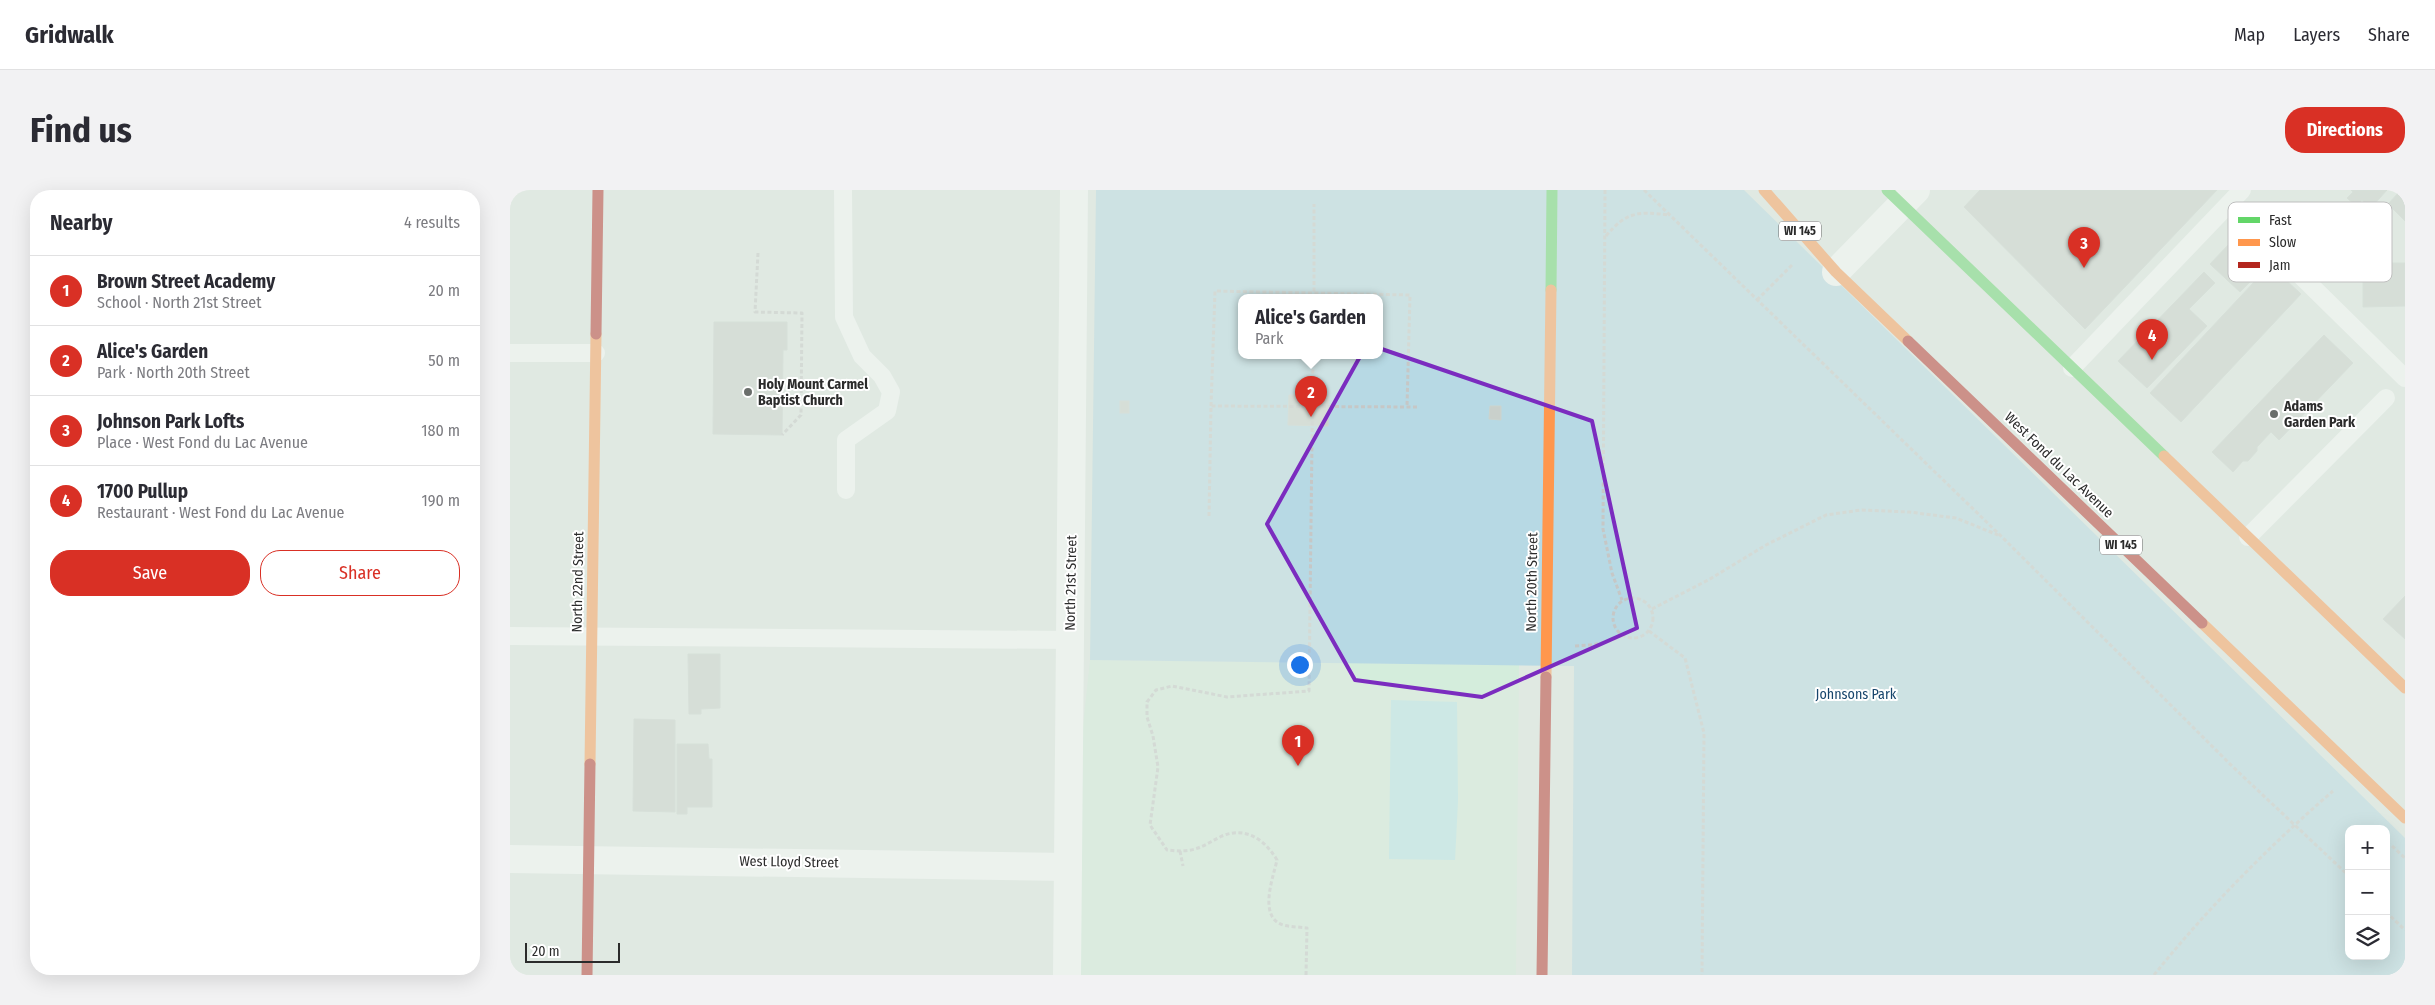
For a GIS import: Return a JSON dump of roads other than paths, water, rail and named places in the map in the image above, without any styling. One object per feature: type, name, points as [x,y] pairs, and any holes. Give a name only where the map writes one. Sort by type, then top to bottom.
[{"type":"main road","name":"North 22nd Street","points":[[587,975],[598,190]]},
{"type":"main road","name":"North 20th Street","points":[[1542,975],[1552,190]]},
{"type":"main road","name":"West Fond du Lac Avenue","points":[[1764,190],[1836,272],[2405,818]]},
{"type":"main road","points":[[1902,195],[2072,368],[2405,688]]},
{"type":"street","name":"North 21st Street","points":[[1067,975],[1074,190]]},
{"type":"street","points":[[1836,272],[1902,195]]},
{"type":"street","name":"West Lloyd Street","points":[[510,859],[1068,867]]},
{"type":"lane","points":[[843,190],[844,317],[862,356],[882,376],[891,392],[887,411],[846,440],[846,490]]},
{"type":"lane","points":[[2232,202],[2242,190]]},
{"type":"lane","points":[[2072,368],[2228,206]]},
{"type":"lane","points":[[2307,282],[2405,378]]},
{"type":"lane","points":[[510,353],[596,353]]},
{"type":"lane","points":[[2248,538],[2386,398]]},
{"type":"lane","points":[[510,636],[1070,640]]},
{"type":"place","name":"Johnson Park Lofts","points":[[2084,268]]},
{"type":"place","name":"1700 Pullup","points":[[2152,360]]},
{"type":"place","name":"Holy Mount Carmel Baptist Church","points":[[748,392]]},
{"type":"place","name":"Adams Garden Park","points":[[2274,414]]},
{"type":"place","name":"Alice's Garden","points":[[1311,417]]},
{"type":"place","name":"Brown Street Academy","points":[[1298,766]]},
{"type":"park label","name":"Johnsons Park","points":[[1856,694]]}]
